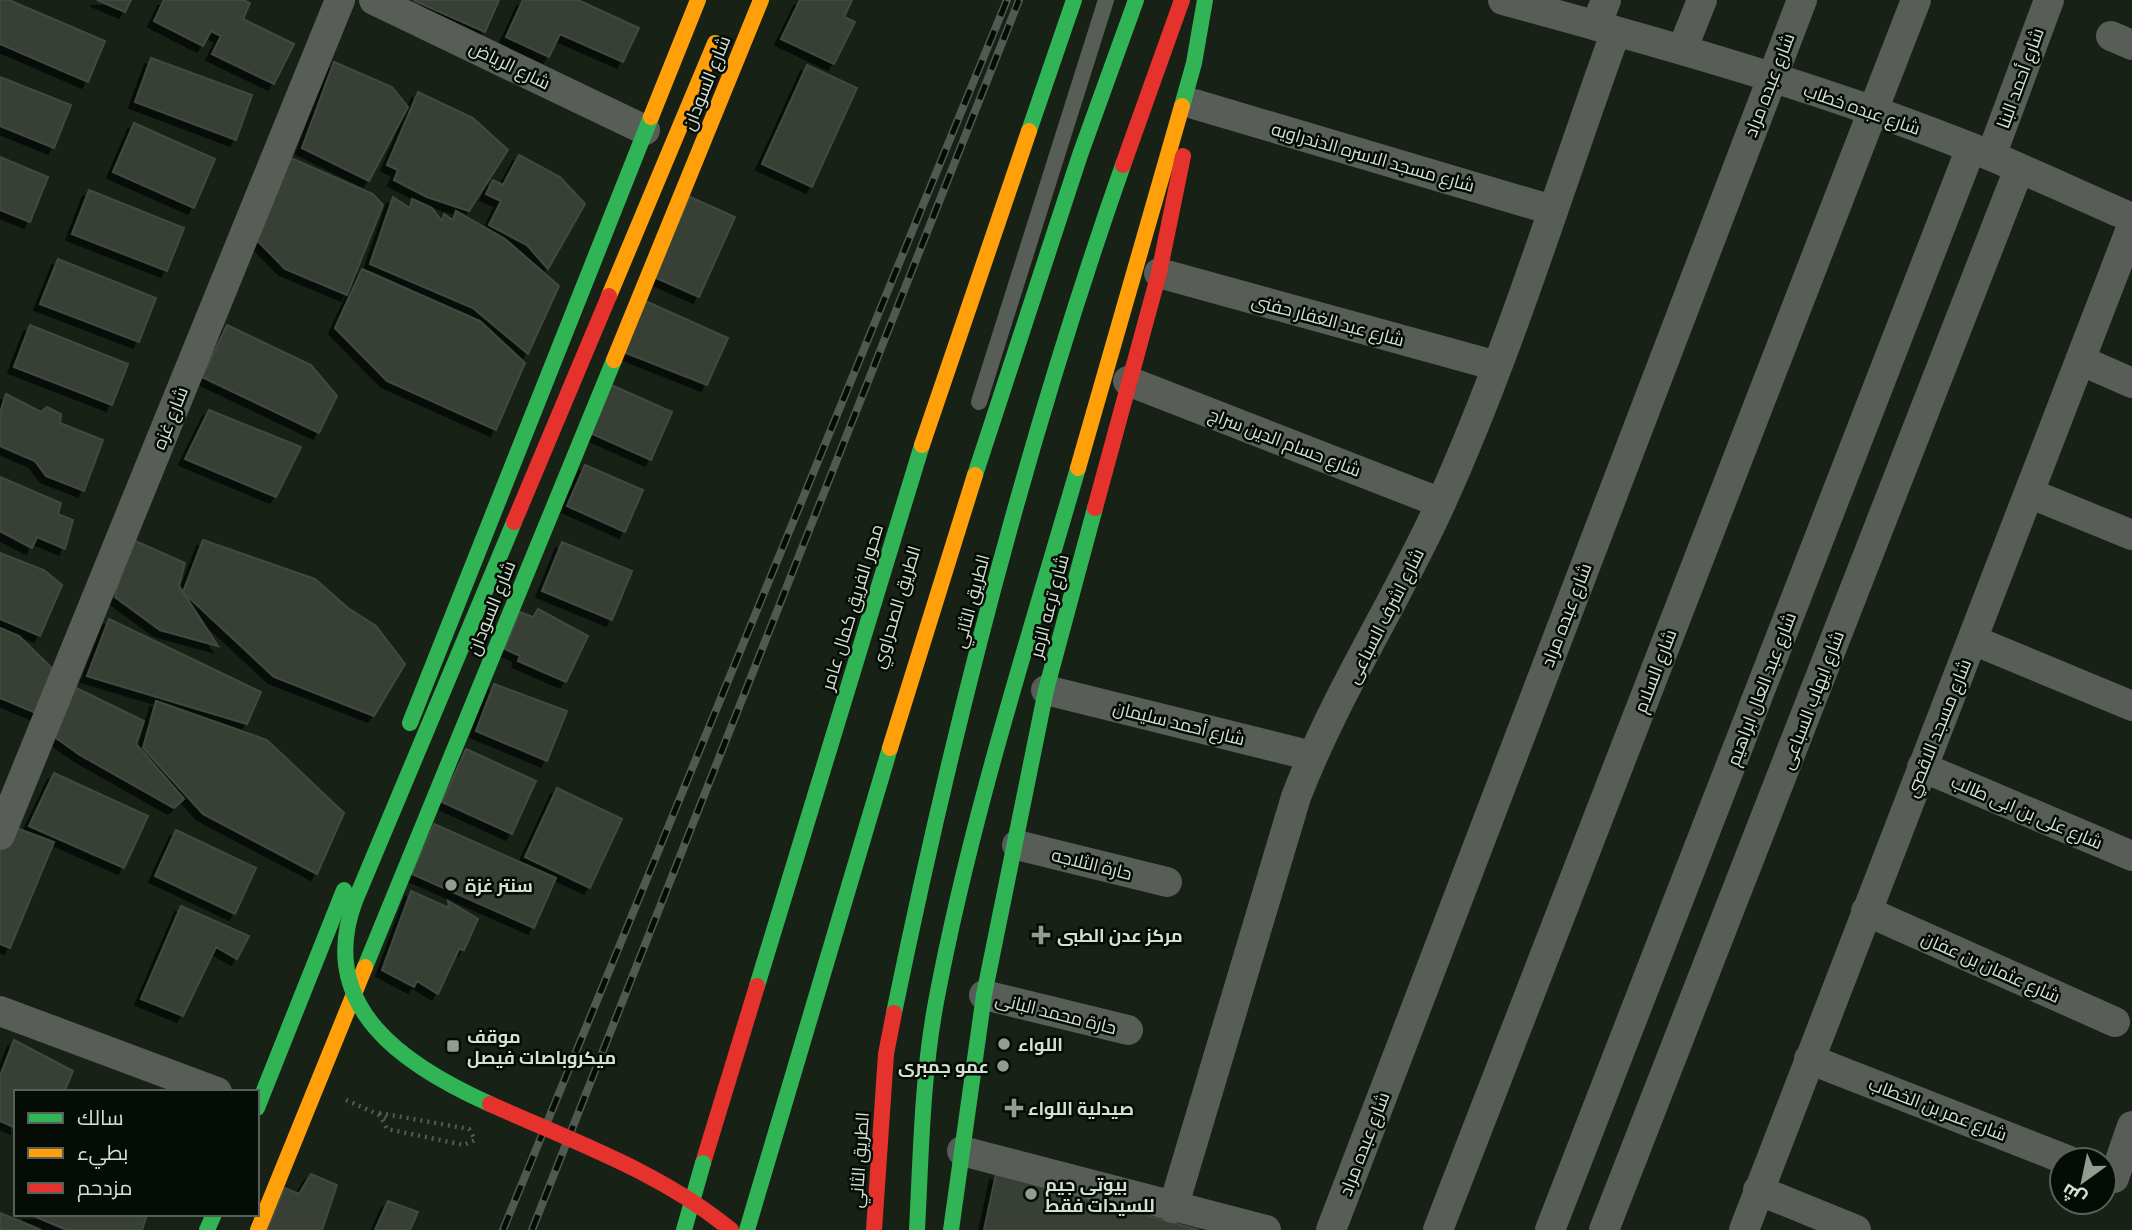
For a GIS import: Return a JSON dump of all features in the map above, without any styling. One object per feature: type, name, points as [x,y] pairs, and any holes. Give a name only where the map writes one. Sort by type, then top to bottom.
[{"type":"main road","name":"شارع السودان","points":[[406,734],[698,0]]},
{"type":"main road","name":"شارع السودان","points":[[258,1230],[761,0]]},
{"type":"main road","name":"محور الفريق كمال عامر","points":[[684,1230],[923,440],[1025,135],[1074,0]]},
{"type":"main road","points":[[746,1230],[951,546],[1080,155],[1136,0]]},
{"type":"main road","name":"الطريق الثاني","points":[[874,1230],[886,1054],[923,873],[982,628],[1085,274],[1182,0]]},
{"type":"main road","points":[[917,1230],[925,1077],[936,1003],[996,751],[1194,63],[1205,0]]},
{"type":"main road","name":"شارع ترعه الزمر","points":[[951,1230],[984,995],[1017,845],[1046,690],[1159,273],[1194,104],[1220,0]]},
{"type":"main road","points":[[718,38],[375,854],[347,925],[344,949],[349,982],[362,1010],[382,1038],[410,1062],[446,1085],[671,1187],[708,1210],[731,1230]]},
{"type":"main road","points":[[259,1102],[386,785]]},
{"type":"street","name":"شارع غزه","points":[[0,835],[340,0]]},
{"type":"street","name":"شارع الرياض","points":[[374,0],[645,130]]},
{"type":"street","name":"شارع عبده خطاب","points":[[1503,0],[1606,19],[1682,50],[1873,112],[1981,152],[2132,218]]},
{"type":"street","points":[[1682,50],[1702,0]]},
{"type":"street","name":"شارع عبده مراد","points":[[1331,1230],[1802,0]]},
{"type":"street","name":"شارع السلام","points":[[1437,1230],[1916,0]]},
{"type":"street","name":"شارع أحمد البنا","points":[[1981,152],[2049,0]]},
{"type":"street","name":"شارع اشرف السباعى","points":[[1173,1208],[1296,797],[1312,755],[1394,601],[1441,503],[1497,366],[1552,210],[1606,19]]},
{"type":"street","name":"شارع مسجد الاسره الدندراويه","points":[[1194,104],[1552,210]]},
{"type":"street","name":"شارع عبد العال ابراهيم","points":[[1550,1230],[1981,152]]},
{"type":"street","name":"شارع ايهاب السباعى","points":[[1604,1230],[2019,169]]},
{"type":"street","name":"شارع مسجد الاقصي","points":[[1744,1230],[2132,226]]},
{"type":"street","name":"شارع عبد الغفار حفنى","points":[[1159,273],[1497,366]]},
{"type":"street","points":[[2080,360],[2132,383]]},
{"type":"street","name":"شارع حسام الدين سراج","points":[[1128,381],[1441,503]]},
{"type":"street","points":[[2029,493],[2132,535]]},
{"type":"street","points":[[1973,640],[2132,706]]},
{"type":"street","name":"شارع أحمد سليمان","points":[[1046,690],[1312,755]]},
{"type":"street","name":"شارع على بن ابى طالب","points":[[1922,767],[2132,856]]},
{"type":"street","name":"حارة الثلاجه","points":[[1017,845],[1167,882]]},
{"type":"street","name":"شارع عثمان بن عفان","points":[[1866,911],[2115,1022]]},
{"type":"street","name":"حارة محمد البانى","points":[[984,995],[1128,1030]]},
{"type":"street","points":[[0,1011],[212,1090]]},
{"type":"street","name":"شارع عمر بن الخطاب","points":[[1809,1059],[2048,1153]]},
{"type":"street","points":[[2118,1175],[2132,1126]]},
{"type":"street","points":[[962,1151],[1266,1230]]},
{"type":"street","points":[[1758,1190],[1856,1230]]},
{"type":"lane","points":[[973,422],[1105,0]]},
{"type":"lane","name":"الطريق الصحراوي","points":[[870,755],[891,689]]},
{"type":"lane","points":[[746,1230],[750,1179],[759,1139],[803,995],[843,849]]},
{"type":"path","points":[[316,1089],[379,1113],[469,1129],[475,1140],[464,1145],[387,1129],[379,1113]]},
{"type":"path","points":[[379,1113],[386,1118]]},
{"type":"building","points":[[0,0],[9,0],[105,41],[88,82],[0,44]]},
{"type":"building","points":[[97,0],[131,0],[125,12]]},
{"type":"building","points":[[164,0],[243,0],[250,3],[243,19],[294,44],[274,84],[212,54],[221,36],[211,31],[203,46],[154,21]]},
{"type":"building","points":[[413,0],[499,0],[485,32]]},
{"type":"building","points":[[523,0],[578,0],[639,28],[623,62],[560,34],[549,57],[506,37]]},
{"type":"building","points":[[800,0],[852,0],[844,17],[855,22],[834,64],[781,39]]},
{"type":"building","points":[[151,58],[252,95],[236,140],[135,102]]},
{"type":"building","points":[[334,62],[392,87],[408,107],[369,181],[302,148]]},
{"type":"building","points":[[807,65],[857,88],[812,187],[762,164]]},
{"type":"building","points":[[0,77],[71,105],[54,148],[0,126]]},
{"type":"building","points":[[418,92],[473,118],[508,150],[469,211],[427,197],[394,180],[398,170],[387,165]]},
{"type":"building","points":[[134,123],[215,159],[194,208],[113,172]]},
{"type":"building","points":[[519,155],[560,177],[585,204],[548,269],[527,245],[489,225],[501,201],[486,194],[493,180],[503,185]]},
{"type":"building","points":[[0,157],[48,177],[30,222],[0,210]]},
{"type":"building","points":[[291,158],[373,194],[383,205],[347,295],[285,269],[250,233]]},
{"type":"building","points":[[89,190],[184,228],[167,271],[72,234]]},
{"type":"building","points":[[393,197],[410,208],[412,199],[432,208],[442,221],[444,214],[453,220],[456,211],[505,239],[559,286],[528,354],[473,308],[370,264]]},
{"type":"building","points":[[690,197],[735,217],[699,297],[654,277]]},
{"type":"building","points":[[58,259],[156,298],[139,342],[40,304]]},
{"type":"building","points":[[362,269],[480,321],[525,363],[496,430],[387,381],[335,328]]},
{"type":"building","points":[[643,300],[728,338],[707,385],[621,351]]},
{"type":"building","points":[[30,325],[128,364],[112,405],[14,367]]},
{"type":"building","points":[[227,325],[311,365],[337,396],[319,433],[202,377]]},
{"type":"building","points":[[609,384],[672,412],[651,460],[588,432]]},
{"type":"building","points":[[6,394],[41,412],[47,407],[61,414],[60,423],[103,440],[84,491],[46,476],[35,461],[0,446],[0,413]]},
{"type":"building","points":[[209,410],[301,447],[276,497],[185,459]]},
{"type":"building","points":[[585,465],[643,490],[625,532],[567,506]]},
{"type":"building","points":[[0,477],[61,503],[58,514],[73,520],[65,549],[37,537],[32,548],[0,531]]},
{"type":"building","points":[[131,539],[185,563],[179,586],[218,646],[160,630],[115,597]]},
{"type":"building","points":[[203,540],[315,579],[348,608],[376,626],[405,664],[374,716],[274,677],[183,592]]},
{"type":"building","points":[[562,542],[632,571],[612,620],[542,591]]},
{"type":"building","points":[[0,553],[44,570],[62,585],[40,636],[0,619]]},
{"type":"building","points":[[538,609],[588,636],[566,682],[518,661],[520,656],[505,649],[520,612],[533,617]]},
{"type":"building","points":[[109,619],[261,692],[247,724],[87,676]]},
{"type":"building","points":[[0,628],[19,636],[55,671],[36,713],[0,698]]},
{"type":"building","points":[[68,684],[144,721],[136,744],[184,799],[174,808],[80,755],[49,733]]},
{"type":"building","points":[[494,684],[567,711],[547,761],[476,731]]},
{"type":"building","points":[[156,701],[267,740],[344,813],[317,874],[203,814],[143,748]]},
{"type":"building","points":[[466,749],[536,781],[512,834],[442,802]]},
{"type":"building","points":[[54,773],[148,816],[124,868],[29,826]]},
{"type":"building","points":[[557,788],[622,819],[590,888],[525,857]]},
{"type":"building","points":[[0,822],[54,842],[10,948],[0,944]]},
{"type":"building","points":[[434,824],[556,878],[534,928],[412,874]]},
{"type":"building","points":[[176,830],[256,868],[235,914],[155,876]]},
{"type":"building","points":[[411,891],[449,908],[448,901],[478,919],[464,950],[459,949],[438,994],[417,981],[414,987],[382,970]]},
{"type":"building","points":[[181,906],[249,936],[237,959],[216,947],[183,1016],[141,999]]},
{"type":"building","points":[[14,1040],[73,1071],[65,1090],[14,1090],[14,1127],[0,1121],[0,1076]]},
{"type":"building","points":[[311,1174],[337,1185],[322,1230],[267,1230],[285,1188],[299,1194]]},
{"type":"building","points":[[996,1174],[1199,1230],[984,1230]]},
{"type":"building","points":[[388,1201],[418,1212],[410,1230],[375,1230]]},
{"type":"building","points":[[0,1213],[41,1230],[0,1230]]},
{"type":"building","points":[[34,1216],[147,1216],[142,1230],[67,1230]]},
{"type":"railway","points":[[503,1230],[1007,0]]},
{"type":"railway","points":[[532,1230],[1019,0]]},
{"type":"traffic: fast","points":[[1029,131],[1074,0]]},
{"type":"traffic: fast","points":[[975,475],[1080,155],[1136,0]]},
{"type":"traffic: fast","points":[[1182,106],[1194,63],[1205,0]]},
{"type":"traffic: fast","points":[[410,723],[651,117]]},
{"type":"traffic: fast","points":[[894,1013],[941,798],[994,585],[1055,374],[1123,165]]},
{"type":"traffic: fast","points":[[365,967],[614,360]]},
{"type":"traffic: fast","points":[[757,986],[922,445]]},
{"type":"traffic: fast","points":[[917,1230],[928,1059],[950,934],[982,800],[1078,468]]},
{"type":"traffic: fast","points":[[951,1230],[984,995],[1046,690],[1095,508]]},
{"type":"traffic: fast","points":[[490,1104],[427,1071],[399,1051],[376,1028],[358,1002],[347,972],[346,939],[355,901],[514,522]]},
{"type":"traffic: fast","points":[[747,1230],[890,748]]},
{"type":"traffic: fast","points":[[259,1103],[344,890]]},
{"type":"traffic: fast","points":[[684,1230],[703,1163]]},
{"type":"traffic: fast","points":[[207,1230],[213,1216]]},
{"type":"traffic: slow","points":[[651,117],[698,0]]},
{"type":"traffic: slow","points":[[614,360],[761,0]]},
{"type":"traffic: slow","points":[[609,296],[715,43]]},
{"type":"traffic: slow","points":[[1078,468],[1182,106]]},
{"type":"traffic: slow","points":[[922,445],[1029,131]]},
{"type":"traffic: slow","points":[[890,748],[975,475]]},
{"type":"traffic: slow","points":[[258,1230],[365,967]]},
{"type":"traffic: jam","points":[[1123,165],[1182,0]]},
{"type":"traffic: jam","points":[[1095,508],[1159,273],[1183,156]]},
{"type":"traffic: jam","points":[[514,522],[609,296]]},
{"type":"traffic: jam","points":[[703,1163],[757,986]]},
{"type":"traffic: jam","points":[[874,1230],[886,1054],[894,1013]]},
{"type":"traffic: jam","points":[[490,1104],[646,1174],[704,1209],[731,1230]]},
{"type":"place","name":"سنتر غزة","points":[[451,885]]},
{"type":"place","name":"مركز عدن الطبى","points":[[1041,935]]},
{"type":"place","name":"اللواء","points":[[1004,1044]]},
{"type":"place","name":"موقف ميكروباصات فيصل","points":[[453,1046]]},
{"type":"place","name":"عمو جمبرى","points":[[1003,1066]]},
{"type":"place","name":"صيدلية اللواء","points":[[1014,1108]]},
{"type":"place","name":"بيوتى جيم للسيدات فقط","points":[[1031,1194]]}]
